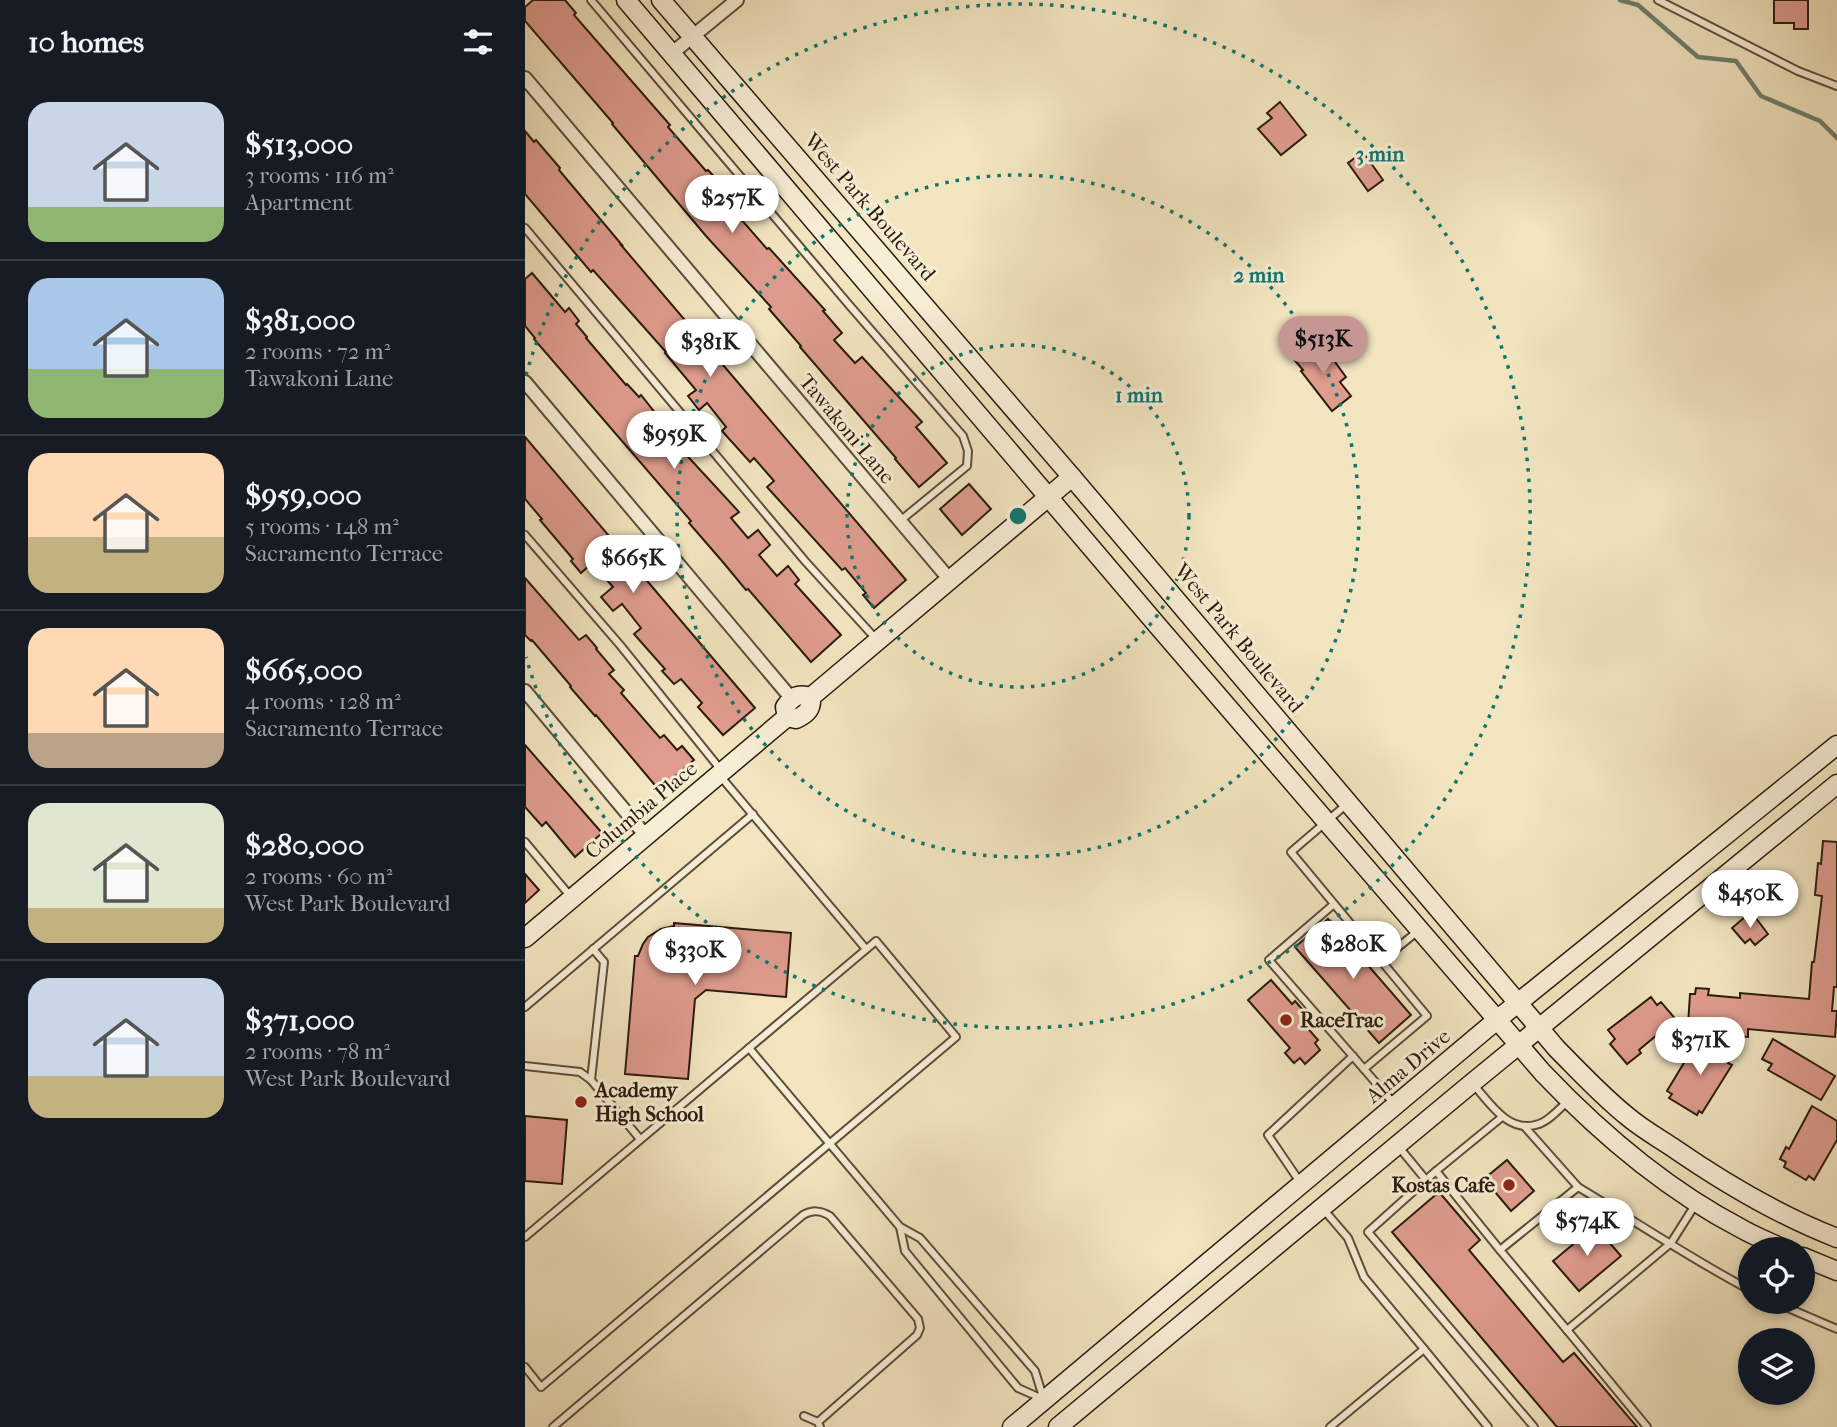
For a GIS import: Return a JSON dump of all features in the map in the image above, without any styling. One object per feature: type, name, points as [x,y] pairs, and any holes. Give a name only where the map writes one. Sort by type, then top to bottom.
[{"type":"main road","points":[[626,0],[1326,822],[1569,1100],[1628,1153],[1697,1202],[1759,1237]]},
{"type":"main road","name":"West Park Boulevard","points":[[661,0],[1072,477],[1557,1049],[1628,1117],[1693,1162],[1792,1219],[1837,1238]]},
{"type":"main road","name":"Columbia Place","points":[[525,938],[787,717],[796,719],[806,715],[811,706],[811,697],[1072,477]]},
{"type":"main road","points":[[787,717],[785,707],[792,698],[801,694],[811,697]]},
{"type":"main road","name":"Alma Drive","points":[[1012,1427],[1498,1020],[1837,745]]},
{"type":"main road","points":[[1044,1400],[1063,1425],[1397,1145],[1837,784]]},
{"type":"main road","points":[[1771,799],[1792,821]]},
{"type":"main road","points":[[1302,1184],[1322,1208]]},
{"type":"main road","points":[[1815,1262],[1837,1271]]},
{"type":"street","points":[[671,54],[737,0]]},
{"type":"street","name":"Tawakoni Lane","points":[[525,78],[950,580]]},
{"type":"street","points":[[525,382],[792,698]]},
{"type":"street","points":[[525,691],[646,836]]},
{"type":"lane","points":[[591,0],[963,436],[968,451],[967,466],[901,521]]},
{"type":"lane","points":[[1658,0],[1798,71],[1837,86]]},
{"type":"lane","points":[[525,228],[805,561],[877,641]]},
{"type":"lane","points":[[525,536],[620,645],[753,814],[866,949]]},
{"type":"lane","points":[[1348,803],[1291,852],[1427,1016],[1364,1069]]},
{"type":"lane","points":[[525,1007],[753,814]]},
{"type":"lane","points":[[525,842],[572,898]]},
{"type":"lane","points":[[1334,904],[1269,960],[1395,1106]]},
{"type":"lane","points":[[1381,961],[1419,930]]},
{"type":"lane","points":[[525,1237],[876,941],[956,1037],[541,1387],[525,1367]]},
{"type":"lane","points":[[591,1080],[604,962],[593,949]]},
{"type":"lane","points":[[748,1048],[900,1227],[921,1238],[1035,1371],[1044,1400]]},
{"type":"lane","points":[[1302,1184],[1268,1135],[1353,1056]]},
{"type":"lane","points":[[525,1066],[580,1072],[591,1080],[640,1139]]},
{"type":"lane","points":[[1472,1083],[1502,1117],[1511,1123],[1524,1126],[1544,1121],[1569,1100]]},
{"type":"lane","points":[[1502,1117],[1368,1232],[1534,1427]]},
{"type":"lane","points":[[1524,1126],[1578,1187],[1738,1284]]},
{"type":"lane","points":[[1397,1145],[1426,1180]]},
{"type":"lane","points":[[1436,1171],[1647,1427]]},
{"type":"lane","points":[[1500,1250],[1578,1187]]},
{"type":"lane","points":[[1567,1330],[1671,1244],[1697,1202]]},
{"type":"lane","points":[[1322,1208],[1348,1238],[1364,1277],[1488,1427]]},
{"type":"lane","points":[[556,1426],[811,1211],[830,1216],[918,1319],[919,1328],[917,1335],[819,1425],[804,1416]]},
{"type":"lane","points":[[900,1227],[905,1251],[1018,1388],[1044,1400]]},
{"type":"lane","points":[[1802,1314],[1837,1329]]},
{"type":"lane","points":[[1330,1427],[1424,1349]]},
{"type":"building","points":[[533,0],[565,0],[576,13],[574,15],[670,125],[668,127],[719,182],[711,189],[825,310],[823,311],[842,333],[834,340],[855,363],[862,357],[922,422],[916,427],[947,463],[919,487],[800,347],[769,309],[771,307],[706,236],[525,21],[525,7]]},
{"type":"building","points":[[1774,0],[1808,0],[1808,29],[1794,29],[1794,23],[1774,23]]},
{"type":"building","points":[[1280,102],[1306,135],[1281,155],[1258,129],[1272,118],[1267,113]]},
{"type":"building","points":[[525,131],[560,168],[621,245],[906,580],[874,608],[863,595],[866,593],[845,568],[842,570],[767,487],[774,481],[754,458],[750,462],[722,431],[726,427],[707,403],[699,410],[688,396],[696,390],[666,352],[593,270],[591,272],[525,194]]},
{"type":"building","points":[[1363,152],[1383,180],[1368,191],[1348,163]]},
{"type":"building","points":[[532,273],[565,312],[569,308],[579,321],[576,324],[586,338],[626,385],[639,397],[641,395],[673,431],[668,435],[739,512],[731,518],[748,538],[758,530],[770,545],[759,555],[777,576],[788,566],[799,580],[795,584],[841,635],[811,662],[748,589],[746,590],[689,523],[691,521],[534,339],[525,326],[525,279]]},
{"type":"building","points":[[1304,346],[1312,356],[1324,347],[1346,377],[1340,382],[1351,396],[1332,411],[1291,356]]},
{"type":"building","points":[[525,437],[755,708],[723,735],[698,707],[702,703],[681,679],[674,684],[662,671],[665,669],[634,634],[641,628],[622,604],[613,611],[601,597],[613,587],[592,563],[581,573],[525,499]]},
{"type":"building","points":[[969,484],[991,509],[962,535],[940,509]]},
{"type":"building","points":[[525,578],[579,640],[586,635],[597,648],[614,670],[609,674],[624,690],[621,693],[660,738],[664,735],[677,750],[682,746],[694,760],[659,790],[525,635]]},
{"type":"building","points":[[525,745],[602,833],[575,857],[546,822],[542,826],[525,807]]},
{"type":"building","points":[[1823,841],[1837,842],[1837,987],[1834,987],[1832,1011],[1837,1011],[1835,1037],[1748,1029],[1748,1037],[1691,1032],[1691,1025],[1688,1025],[1690,994],[1695,994],[1696,988],[1709,989],[1708,995],[1740,998],[1740,993],[1809,999],[1822,896],[1815,895]]},
{"type":"building","points":[[525,874],[539,890],[525,903]]},
{"type":"building","points":[[1746,916],[1750,921],[1755,917],[1768,934],[1755,945],[1750,939],[1745,943],[1732,928]]},
{"type":"building","points":[[1328,919],[1411,1015],[1379,1043],[1295,947]]},
{"type":"building","points":[[674,923],[791,933],[786,997],[706,990],[695,999],[688,1079],[625,1074],[635,956],[638,956],[648,937],[661,929],[674,926]]},
{"type":"building","name":"RaceTrac","points":[[1271,980],[1292,1004],[1295,1001],[1309,1017],[1303,1023],[1318,1040],[1315,1043],[1320,1050],[1305,1064],[1300,1058],[1294,1063],[1285,1053],[1290,1048],[1248,1000]]},
{"type":"building","points":[[1651,997],[1657,1005],[1661,1002],[1678,1022],[1666,1032],[1664,1029],[1627,1064],[1610,1044],[1615,1039],[1608,1030]]},
{"type":"building","points":[[1699,1038],[1731,1058],[1728,1063],[1732,1065],[1702,1113],[1699,1111],[1697,1115],[1669,1098],[1672,1094],[1667,1091]]},
{"type":"building","points":[[1773,1039],[1835,1076],[1821,1100],[1768,1070],[1772,1064],[1762,1059]]},
{"type":"building","points":[[1812,1106],[1837,1121],[1837,1140],[1814,1180],[1809,1176],[1806,1180],[1784,1167],[1786,1162],[1780,1159],[1786,1147],[1789,1149]]},
{"type":"building","points":[[525,1116],[567,1120],[562,1184],[525,1181]]},
{"type":"building","name":"Kostas Cafe","points":[[1507,1160],[1534,1191],[1511,1211],[1484,1179]]},
{"type":"building","points":[[1439,1192],[1480,1240],[1469,1250],[1563,1362],[1574,1353],[1637,1427],[1557,1427],[1392,1232]]},
{"type":"building","points":[[1595,1226],[1621,1256],[1579,1291],[1553,1261]]},
{"type":"waterway","points":[[1620,0],[1638,5],[1698,57],[1736,61],[1761,96],[1820,121],[1837,138]]},
{"type":"place","name":"RaceTrac","points":[[1286,1020]]},
{"type":"place","name":"Academy High School","points":[[581,1102]]},
{"type":"place","name":"Kostas Cafe","points":[[1509,1185]]}]
